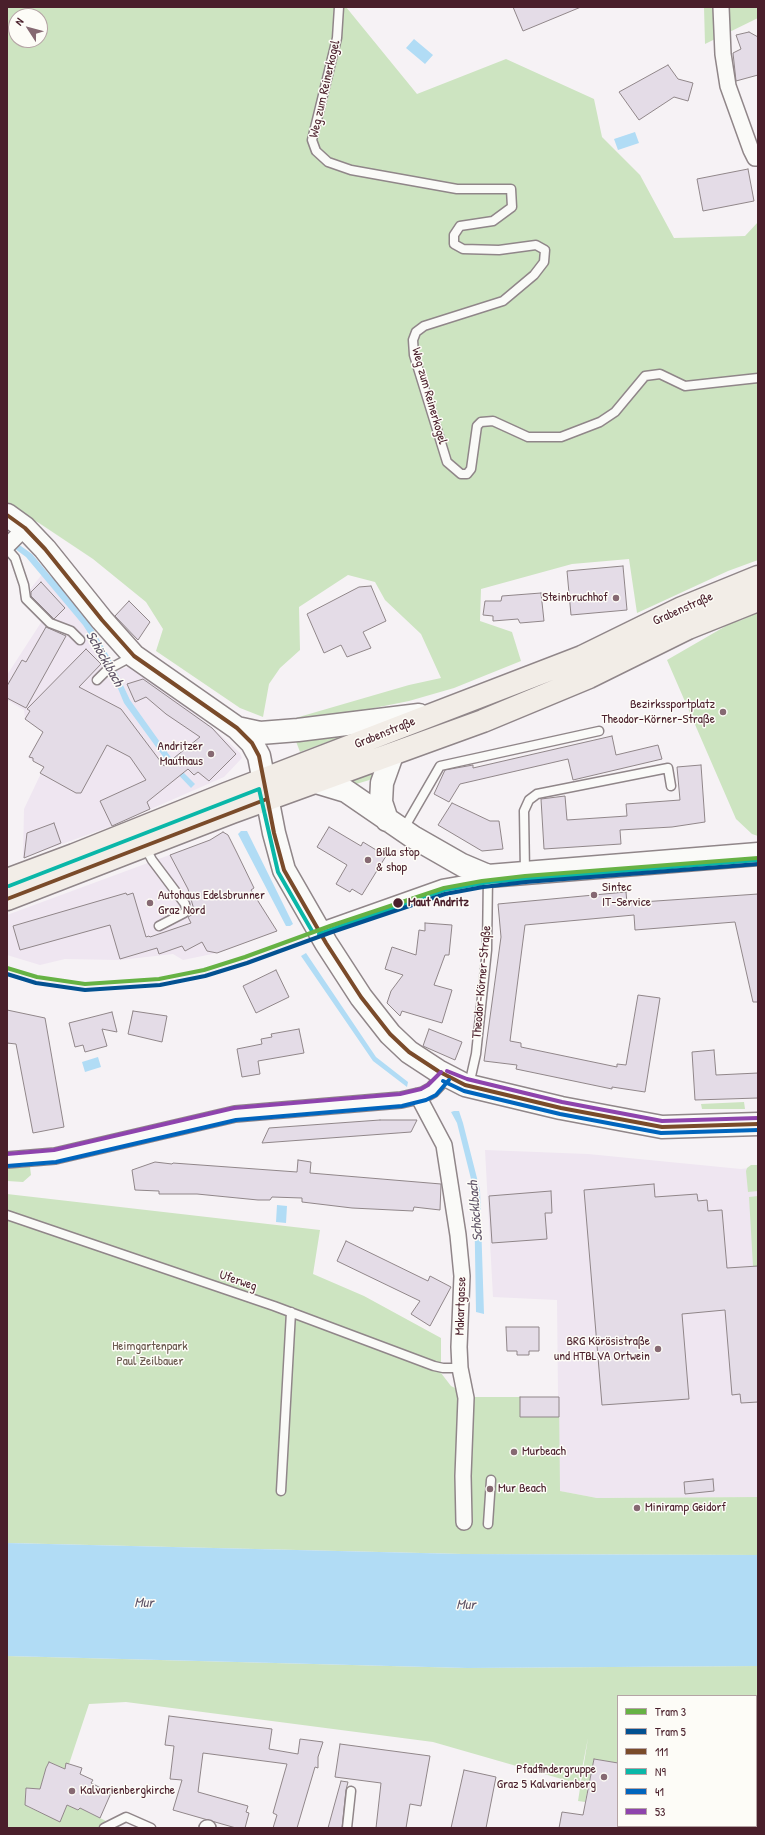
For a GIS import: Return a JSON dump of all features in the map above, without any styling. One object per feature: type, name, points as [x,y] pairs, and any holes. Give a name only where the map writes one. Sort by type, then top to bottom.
[{"type":"main road","points":[[7,515],[12,541],[45,549],[102,620],[127,660],[237,728],[252,742],[259,756],[265,790],[284,870],[317,928],[361,997],[390,1034],[409,1052],[430,1089],[469,1086],[561,1108],[662,1127],[735,1126],[758,1124]]},
{"type":"main road","name":"Grabenstraße","points":[[7,899],[144,846],[438,712],[582,657],[682,608],[758,577]]},
{"type":"main road","name":"Grabenstraße","points":[[7,880],[74,855],[265,790],[316,782],[483,722],[582,680],[688,628],[758,600]]},
{"type":"main road","points":[[237,728],[260,733],[298,730],[438,712]]},
{"type":"main road","points":[[387,819],[381,802],[382,783],[392,755]]},
{"type":"main road","points":[[316,782],[346,791],[387,819],[462,865],[488,876],[758,854]]},
{"type":"street","points":[[721,7],[723,54],[728,86],[751,150],[755,158],[758,158]]},
{"type":"street","points":[[7,1160],[55,1156],[235,1114],[400,1100],[430,1089]]},
{"type":"street","name":"Makartgasse","points":[[430,1089],[439,1134],[447,1159],[458,1235],[462,1276],[459,1347],[460,1368],[466,1398],[463,1476],[464,1522]]},
{"type":"lane","name":"Weg zum Reinerkogel","points":[[340,7],[337,38],[312,140],[316,151],[328,162],[350,170],[457,189],[511,190],[512,206],[493,221],[460,226],[454,235],[454,244],[463,249],[499,250],[536,245],[545,250],[544,262],[534,275],[503,301],[424,326],[416,332],[413,340],[414,355],[447,462],[461,474],[467,474],[471,470],[478,426],[481,422],[493,421],[528,437],[561,437],[600,422],[615,412],[645,376],[660,374],[685,386],[758,378]]},
{"type":"lane","points":[[12,541],[15,558],[24,584],[26,599],[50,623],[71,631],[80,640]]},
{"type":"lane","points":[[97,680],[107,670],[127,660]]},
{"type":"lane","points":[[387,819],[440,766],[599,731]]},
{"type":"lane","points":[[526,873],[524,811],[529,800],[537,794],[668,768],[671,786]]},
{"type":"lane","points":[[144,846],[152,860],[185,904],[186,910],[184,914],[159,926]]},
{"type":"lane","points":[[317,928],[442,884],[488,876]]},
{"type":"lane","name":"Theodor-Körner-Straße","points":[[469,1086],[476,1054],[487,950],[488,876]]},
{"type":"lane","name":"Uferweg","points":[[7,1215],[291,1312],[434,1366],[443,1368],[460,1368]]},
{"type":"lane","points":[[281,1492],[291,1312]]},
{"type":"lane","points":[[488,1524],[491,1480]]},
{"type":"lane","points":[[347,1828],[351,1791]]},
{"type":"lane","points":[[104,1828],[126,1817],[152,1828]]},
{"type":"shaded area","points":[[43,573],[86,625],[114,671],[132,666],[213,728],[240,753],[242,758],[224,777],[112,826],[23,858],[24,809],[44,767],[28,758],[43,732],[25,719],[24,710],[7,700],[7,675],[42,621],[25,596]]},
{"type":"shaded area","name":"Autohaus Edelsbrunner Graz Nord","points":[[223,832],[228,835],[254,888],[252,890],[277,931],[217,953],[183,960],[173,954],[120,960],[65,959],[40,965],[7,955],[7,915],[210,840]]},
{"type":"shaded area","name":"BRG Körösistraße und HTBLVA Ortwein","points":[[485,1150],[588,1154],[741,1169],[758,1167],[758,1497],[597,1498],[559,1491],[557,1300],[493,1297]]},
{"type":"green space","points":[[7,7],[346,7],[417,94],[506,59],[594,99],[602,137],[640,175],[674,238],[745,236],[758,222],[758,560],[728,571],[637,613],[629,559],[572,564],[481,589],[480,621],[512,632],[521,661],[454,688],[409,701],[369,709],[291,721],[292,719],[409,685],[441,678],[421,634],[385,600],[375,582],[348,575],[299,607],[300,650],[280,668],[269,684],[263,717],[240,708],[156,651],[163,629],[146,602],[93,559],[39,523],[7,507]]},
{"type":"green space","points":[[704,7],[758,7],[758,18],[705,44]]},
{"type":"green space","name":"Bezirkssportplatz Theodor-Körner-Straße","points":[[758,612],[758,836],[752,834],[736,819],[667,660],[731,623],[742,620]]},
{"type":"green space","points":[[357,731],[300,752],[294,736]]},
{"type":"green space","points":[[379,768],[376,778],[353,785],[345,780]]},
{"type":"green space","points":[[744,1102],[745,1109],[702,1109],[701,1104]]},
{"type":"green space","points":[[751,1165],[758,1165],[758,1191],[748,1192],[746,1171]]},
{"type":"green space","points":[[30,1167],[31,1175],[23,1182],[7,1181],[7,1168]]},
{"type":"green space","name":"Heimgartenpark Paul Zeilbauer","points":[[7,1194],[320,1230],[313,1274],[364,1296],[441,1338],[441,1373],[451,1386],[459,1390],[456,1511],[472,1502],[469,1489],[473,1397],[559,1397],[560,1491],[597,1498],[758,1497],[758,1555],[462,1554],[7,1543]]},
{"type":"green space","points":[[758,1196],[758,1266],[753,1266],[749,1197]]},
{"type":"green space","points":[[7,1656],[467,1668],[758,1666],[758,1738],[757,1695],[617,1695],[617,1763],[594,1759],[585,1802],[578,1801],[588,1738],[579,1784],[433,1742],[126,1702],[89,1704],[69,1764],[66,1764],[65,1769],[49,1762],[40,1789],[26,1788],[25,1800],[28,1807],[60,1821],[67,1805],[78,1810],[80,1808],[120,1828],[7,1828]]},
{"type":"water","points":[[414,39],[433,55],[425,64],[406,48]]},
{"type":"water","points":[[635,132],[639,143],[618,150],[614,139]]},
{"type":"water","name":"Schöcklbach","points":[[7,536],[32,554],[89,622],[111,660],[130,700],[177,766],[195,784],[191,788],[170,766],[124,703],[107,662],[83,625],[26,557],[7,543]]},
{"type":"water","points":[[241,831],[247,831],[293,924],[290,926],[286,926],[238,834]]},
{"type":"water","points":[[306,953],[376,1057],[408,1082],[407,1087],[373,1061],[301,956]]},
{"type":"water","points":[[98,1057],[101,1067],[85,1072],[82,1062]]},
{"type":"water","name":"Schöcklbach","points":[[459,1111],[463,1123],[480,1190],[484,1314],[476,1312],[474,1191],[457,1123],[451,1112]]},
{"type":"water","points":[[277,1205],[287,1206],[286,1223],[276,1222]]},
{"type":"water","name":"Mur","points":[[7,1543],[462,1554],[758,1555],[758,1666],[467,1668],[7,1656]]},
{"type":"building","points":[[513,7],[581,7],[523,31]]},
{"type":"building","points":[[749,32],[758,37],[758,75],[736,81],[733,53],[741,49],[736,35]]},
{"type":"building","points":[[668,65],[678,79],[693,83],[688,101],[674,97],[639,120],[619,92]]},
{"type":"building","points":[[748,169],[754,201],[703,211],[697,179]]},
{"type":"building","name":"Steinbruchhof","points":[[623,566],[627,610],[571,615],[567,571]]},
{"type":"building","points":[[41,582],[65,608],[54,619],[31,596],[31,592]]},
{"type":"building","points":[[371,586],[386,621],[363,632],[371,648],[347,657],[341,645],[324,653],[307,614],[359,587]]},
{"type":"building","points":[[541,593],[544,621],[520,623],[518,619],[493,621],[493,616],[483,615],[485,601],[501,601],[502,596]]},
{"type":"building","points":[[129,601],[150,622],[138,640],[115,616]]},
{"type":"building","points":[[46,627],[66,636],[26,708],[7,698],[7,686],[22,660],[26,662]]},
{"type":"building","points":[[86,649],[101,664],[79,687],[121,709],[164,766],[200,737],[166,714],[146,697],[135,702],[127,684],[143,679],[212,728],[236,754],[209,781],[198,772],[194,775],[188,769],[147,802],[150,809],[112,826],[100,801],[146,780],[130,757],[107,745],[81,793],[76,793],[40,773],[44,767],[33,761],[33,758],[29,757],[43,732],[25,719],[30,711],[27,709]]},
{"type":"building","points":[[612,736],[616,755],[658,745],[662,759],[573,780],[568,759],[460,784],[449,802],[434,794],[445,770],[473,765],[473,768]]},
{"type":"building","points":[[701,765],[705,822],[672,827],[620,830],[621,844],[544,849],[541,799],[565,796],[567,820],[627,816],[626,804],[680,800],[677,767]]},
{"type":"building","points":[[452,803],[490,821],[499,821],[503,849],[482,851],[438,825]]},
{"type":"building","points":[[54,823],[61,843],[24,858],[27,833]]},
{"type":"building","points":[[329,827],[361,846],[363,842],[386,856],[362,895],[352,889],[350,892],[336,884],[347,865],[317,847]]},
{"type":"building","points":[[223,832],[228,835],[254,888],[251,890],[277,931],[217,953],[207,951],[202,942],[185,951],[182,946],[159,954],[157,948],[120,959],[110,925],[20,950],[13,926],[126,893],[127,895],[133,893],[146,937],[191,923],[188,917],[195,913],[188,889],[170,855],[210,840]]},
{"type":"building","points":[[626,892],[627,903],[758,894],[758,1002],[753,1002],[735,922],[635,930],[634,915],[525,925],[510,1041],[521,1043],[521,1047],[617,1067],[617,1064],[626,1065],[638,995],[660,998],[645,1092],[612,1087],[612,1089],[516,1069],[517,1065],[484,1061],[501,937],[498,904]]},
{"type":"building","points":[[425,923],[452,925],[449,955],[445,955],[434,985],[452,990],[442,1023],[402,1011],[400,1016],[387,1003],[391,991],[403,975],[385,969],[392,947],[416,955],[419,930],[425,931]]},
{"type":"building","points":[[276,970],[289,997],[256,1013],[243,986]]},
{"type":"building","points":[[7,1010],[45,1018],[64,1127],[33,1133],[16,1044],[7,1043]]},
{"type":"building","points":[[133,1011],[167,1016],[162,1042],[128,1034]]},
{"type":"building","points":[[112,1012],[117,1032],[102,1029],[107,1046],[85,1052],[83,1045],[75,1047],[69,1023]]},
{"type":"building","points":[[299,1029],[304,1053],[258,1061],[260,1074],[242,1077],[237,1049],[262,1044],[261,1039],[272,1037],[271,1034]]},
{"type":"building","points":[[429,1029],[462,1042],[455,1060],[423,1046]]},
{"type":"building","points":[[714,1050],[716,1075],[758,1073],[758,1098],[695,1100],[692,1052]]},
{"type":"building","points":[[380,1120],[417,1120],[411,1132],[262,1143],[269,1128]]},
{"type":"building","points":[[298,1160],[311,1162],[310,1173],[441,1184],[440,1210],[414,1207],[413,1211],[352,1208],[302,1202],[302,1198],[272,1197],[270,1200],[258,1200],[197,1194],[159,1194],[159,1191],[135,1190],[132,1170],[155,1162],[297,1172]]},
{"type":"building","points":[[654,1184],[655,1197],[697,1194],[698,1201],[707,1200],[708,1211],[722,1210],[727,1268],[758,1266],[758,1402],[741,1403],[740,1394],[732,1395],[725,1310],[682,1314],[689,1399],[602,1405],[584,1190]]},
{"type":"building","points":[[551,1191],[552,1213],[545,1213],[547,1239],[492,1243],[489,1196]]},
{"type":"building","points":[[346,1241],[428,1281],[430,1276],[451,1287],[430,1326],[411,1314],[420,1301],[337,1261]]},
{"type":"building","points":[[506,1327],[539,1327],[539,1351],[529,1351],[529,1355],[517,1355],[517,1351],[507,1351]]},
{"type":"building","name":"Murbeach","points":[[520,1397],[559,1397],[559,1417],[520,1417]]},
{"type":"building","points":[[713,1479],[714,1491],[685,1494],[684,1482]]},
{"type":"building","points":[[169,1716],[272,1729],[269,1749],[298,1754],[300,1739],[323,1742],[318,1757],[318,1768],[315,1767],[297,1828],[273,1828],[277,1815],[273,1813],[287,1764],[203,1753],[198,1792],[248,1806],[246,1812],[249,1813],[245,1828],[236,1828],[173,1810],[182,1780],[170,1779],[174,1746],[165,1745]]},
{"type":"building","points":[[340,1744],[430,1756],[421,1806],[410,1804],[406,1828],[376,1828],[381,1783],[335,1777]]},
{"type":"building","points":[[594,1759],[617,1763],[618,1828],[559,1828],[562,1812],[583,1815]]},
{"type":"building","name":"Kalvarienbergkirche","points":[[49,1762],[65,1769],[66,1763],[82,1768],[80,1774],[93,1780],[91,1783],[111,1793],[100,1818],[80,1808],[78,1810],[67,1805],[60,1822],[25,1805],[26,1788],[40,1789]]},
{"type":"building","points":[[464,1770],[496,1777],[486,1828],[451,1828]]},
{"type":"building","points":[[341,1781],[348,1782],[342,1828],[328,1828]]},
{"type":"waterway","name":"Schöcklbach","points":[[51,579],[58,583],[64,592]]},
{"type":"tram line","name":"3","points":[[7,968],[37,977],[85,984],[159,979],[204,970],[245,957],[330,926],[444,888],[482,881],[525,876],[758,858]]},
{"type":"tram line","name":"5","points":[[7,974],[36,983],[85,990],[160,985],[205,976],[247,963],[332,932],[445,894],[483,887],[526,882],[758,864]]},
{"type":"transit line","name":"111","points":[[7,515],[25,528],[45,549],[102,620],[134,656],[237,728],[252,743],[259,756],[274,833],[284,870],[326,943],[361,997],[390,1034],[409,1052],[438,1071],[465,1085],[561,1108],[662,1127],[758,1124]]},
{"type":"transit line","name":"N9","points":[[9,886],[259,789],[278,872],[312,931]]},
{"type":"transit line","name":"111","points":[[7,899],[267,799]]},
{"type":"transit line","name":"N9","points":[[319,934],[444,890],[489,882],[758,860]]},
{"type":"transit line","name":"53","points":[[447,1071],[467,1079],[562,1102],[662,1121],[758,1118]]},
{"type":"transit line","name":"53","points":[[7,1154],[54,1150],[234,1108],[400,1094],[421,1089],[428,1085],[441,1072]]},
{"type":"transit line","name":"41","points":[[7,1166],[56,1162],[236,1120],[402,1106],[426,1100],[436,1095],[449,1080]]},
{"type":"transit line","name":"41","points":[[443,1081],[464,1091],[560,1114],[661,1133],[758,1130]]},
{"type":"place","name":"Steinbruchhof","points":[[616,598]]},
{"type":"place","name":"Bezirkssportplatz Theodor-Körner-Straße","points":[[723,712]]},
{"type":"place","name":"Andritzer Mauthaus","points":[[211,754]]},
{"type":"place","name":"Billa stop & shop","points":[[368,860]]},
{"type":"place","name":"Sintec IT-Service","points":[[594,895]]},
{"type":"place","name":"Autohaus Edelsbrunner Graz Nord","points":[[150,903]]},
{"type":"place","name":"Maut Andritz","points":[[398,903]]},
{"type":"place","name":"BRG Körösistraße und HTBLVA Ortwein","points":[[658,1349]]},
{"type":"place","name":"Murbeach","points":[[514,1452]]},
{"type":"place","name":"Mur Beach","points":[[490,1489]]},
{"type":"place","name":"Miniramp Geidorf","points":[[637,1508]]},
{"type":"place","name":"Pfadfindergruppe Graz 5 Kalvarienberg","points":[[604,1777]]},
{"type":"place","name":"Kalvarienbergkirche","points":[[72,1791]]}]
